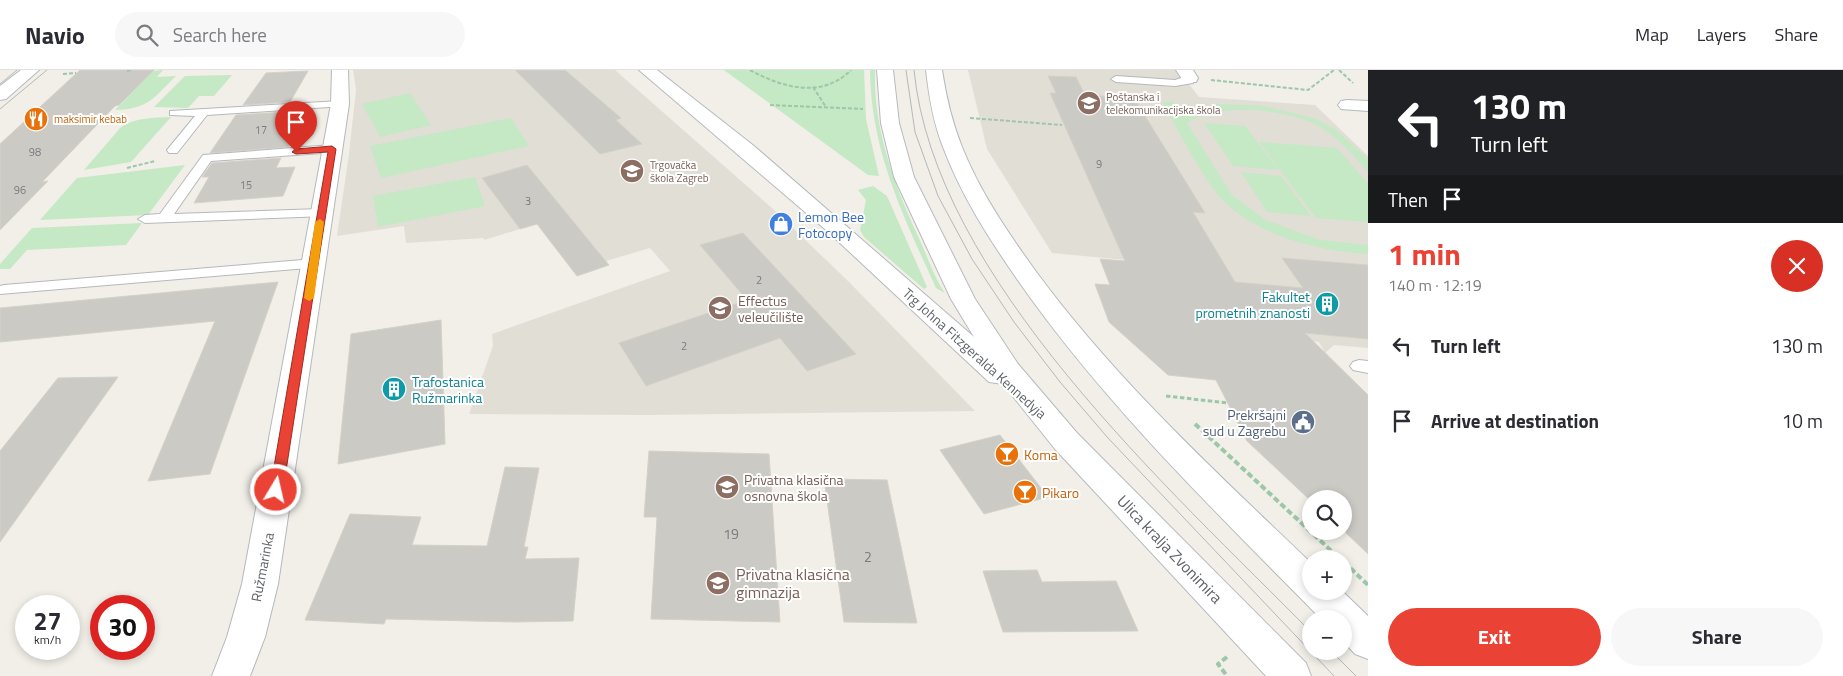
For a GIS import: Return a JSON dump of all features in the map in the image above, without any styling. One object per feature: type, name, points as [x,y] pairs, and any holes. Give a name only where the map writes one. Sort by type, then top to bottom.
[{"type":"main road","points":[[0,95],[31,70]]},
{"type":"main road","name":"Ružmarinka","points":[[231,676],[246,637],[260,584],[315,264],[321,213],[340,104],[340,70]]},
{"type":"main road","name":"Trg Johna Fitzgeralda Kennedyja","points":[[646,70],[747,150],[827,219],[1049,421]]},
{"type":"main road","name":"Trg Johna Fitzgeralda Kennedyja","points":[[885,70],[890,123],[904,177],[930,233],[963,299],[988,340],[1008,371],[1049,421]]},
{"type":"main road","points":[[934,70],[942,115],[954,156],[979,206],[1039,294],[1069,335],[1144,418],[1302,577]]},
{"type":"main road","points":[[1348,104],[1368,106]]},
{"type":"main road","name":"Ulica kralja Zvonimira","points":[[1049,421],[1292,676]]},
{"type":"main road","points":[[1326,600],[1368,641]]},
{"type":"lane","points":[[1116,79],[1175,83],[1189,81],[1193,76]]},
{"type":"lane","points":[[174,113],[340,104]]},
{"type":"lane","points":[[174,150],[204,112]]},
{"type":"lane","points":[[164,218],[207,158],[332,149]]},
{"type":"lane","points":[[145,219],[321,213]]},
{"type":"lane","points":[[4,290],[315,264]]},
{"type":"path","points":[[127,71],[131,70]]},
{"type":"path","points":[[750,70],[779,84],[794,87],[814,87],[838,83],[851,70]]},
{"type":"path","points":[[1193,76],[1308,90],[1334,70]]},
{"type":"path","points":[[63,74],[76,73]]},
{"type":"path","points":[[814,87],[826,107]]},
{"type":"path","points":[[770,105],[868,109]]},
{"type":"path","points":[[967,110],[972,126]]},
{"type":"path","points":[[969,118],[1062,125]]},
{"type":"path","points":[[126,168],[157,161],[174,150]]},
{"type":"path","points":[[1159,390],[1173,403]]},
{"type":"path","points":[[1165,396],[1228,403]]},
{"type":"path","points":[[1194,423],[1330,550]]},
{"type":"path","points":[[1352,570],[1368,585]]},
{"type":"path","points":[[1227,676],[1218,664],[1229,655]]},
{"type":"shaded area","points":[[353,70],[615,70],[773,209],[848,281],[975,411],[648,415],[469,414],[493,346],[492,334],[670,271],[650,248],[606,261],[527,165],[482,178],[520,229],[484,240],[484,238],[406,243],[404,226],[337,236],[356,90]]},
{"type":"shaded area","points":[[968,70],[1178,70],[1199,97],[1315,105],[1368,156],[1368,348],[1334,345],[1325,353],[1319,342],[1261,337],[1222,269],[1052,253],[987,149]]},
{"type":"green space","points":[[163,70],[157,77],[176,76],[150,101],[136,107],[115,110],[153,71]]},
{"type":"green space","points":[[724,70],[864,70],[866,119],[879,176],[868,175]]},
{"type":"green space","points":[[870,70],[875,70],[878,116],[882,138],[895,181],[932,270],[945,293],[936,288],[891,182],[876,128]]},
{"type":"green space","points":[[232,75],[214,96],[199,96],[188,108],[154,107],[185,76]]},
{"type":"green space","points":[[410,93],[431,125],[380,137],[362,104]]},
{"type":"green space","points":[[1162,102],[1173,102],[1183,112],[1217,104],[1264,106],[1316,119],[1336,130],[1368,159],[1368,172],[1330,133],[1310,122],[1294,117],[1256,110],[1236,110],[1201,116],[1187,123],[1232,195],[1266,220],[1320,240],[1368,245],[1368,254],[1306,244],[1285,238],[1245,219],[1215,191],[1194,159]]},
{"type":"green space","points":[[171,117],[131,162],[84,170],[121,127],[139,120]]},
{"type":"green space","points":[[511,118],[529,146],[381,178],[370,146]]},
{"type":"green space","points":[[1204,123],[1245,126],[1279,170],[1233,166]]},
{"type":"green space","points":[[1259,142],[1337,148],[1368,183],[1368,222],[1316,218]]},
{"type":"green space","points":[[185,165],[148,215],[40,220],[77,178]]},
{"type":"green space","points":[[1241,172],[1281,176],[1311,216],[1267,212]]},
{"type":"green space","points":[[475,177],[485,206],[378,227],[373,196]]},
{"type":"green space","points":[[873,186],[887,196],[927,287],[924,289],[864,237],[860,230],[866,200],[858,190]]},
{"type":"green space","points":[[142,223],[126,245],[27,250],[10,269],[0,269],[0,264],[32,228]]},
{"type":"building","points":[[80,70],[154,70],[119,105],[115,106],[42,182],[48,181],[0,230],[0,144]]},
{"type":"building","points":[[515,70],[565,70],[621,118],[616,120],[642,144],[600,154]]},
{"type":"building","points":[[308,71],[290,102],[243,105],[266,73]]},
{"type":"building","points":[[1048,76],[1076,77],[1085,95],[1134,98],[1205,213],[1193,212],[1235,282],[1303,288],[1282,258],[1368,265],[1368,339],[1305,333],[1368,395],[1368,554],[1352,539],[1352,490],[1302,490],[1302,493],[1247,441],[1216,380],[1168,375],[1109,322],[1095,284],[1110,285],[1100,259],[1125,261],[1050,93],[1056,93]]},
{"type":"building","points":[[285,112],[281,117],[304,116],[288,147],[210,153],[236,115]]},
{"type":"building","points":[[281,158],[276,168],[295,167],[283,196],[194,203],[209,177],[202,177],[212,163]]},
{"type":"building","points":[[527,165],[609,265],[577,276],[537,224],[520,229],[482,178]]},
{"type":"building","points":[[743,233],[856,354],[807,371],[780,338],[646,386],[619,343],[747,300],[700,245]]},
{"type":"building","points":[[278,282],[210,474],[148,481],[215,321],[0,342],[0,308]]},
{"type":"building","name":"Trafostanica Ružmarinka","points":[[441,320],[445,444],[338,464],[351,334]]},
{"type":"building","points":[[118,377],[0,542],[0,451],[58,378]]},
{"type":"building","points":[[1000,435],[1048,497],[984,514],[940,450]]},
{"type":"building","points":[[649,451],[769,454],[780,622],[651,619],[657,517],[644,517]]},
{"type":"building","points":[[505,467],[539,468],[524,547],[528,547],[525,559],[579,558],[573,621],[515,622],[386,619],[384,624],[305,620],[350,514],[421,517],[412,545],[487,546]]},
{"type":"building","points":[[824,479],[887,480],[917,623],[844,622]]},
{"type":"building","points":[[1037,570],[1042,582],[1116,581],[1138,631],[1003,632],[983,571]]},
{"type":"tram line","points":[[0,84],[17,70]]},
{"type":"tram line","points":[[0,109],[47,70]]},
{"type":"tram line","points":[[906,70],[915,132],[938,196],[972,259],[1014,322],[1060,382],[1108,438],[1334,676]]},
{"type":"tram line","points":[[914,70],[931,148],[965,226],[1011,302],[1068,376],[1129,447],[1302,623]]},
{"type":"tram line","points":[[1340,660],[1356,676]]},
{"type":"slow traffic","points":[[309,298],[320,222]]},
{"type":"place","name":"Poštanska i telekomunikacijska škola","points":[[1089,103]]},
{"type":"place","name":"maksimir kebab","points":[[36,119]]},
{"type":"place","name":"Trgovačka škola Zagreb","points":[[632,171]]},
{"type":"place","name":"Lemon Bee Fotocopy","points":[[781,224]]},
{"type":"place","name":"Fakultet prometnih znanosti","points":[[1327,304]]},
{"type":"place","name":"Effectus veleučilište","points":[[720,308]]},
{"type":"place","name":"Trafostanica Ružmarinka","points":[[394,389]]},
{"type":"place","name":"Prekršajni sud u Zagrebu","points":[[1303,422]]},
{"type":"place","name":"Koma","points":[[1007,454]]},
{"type":"place","name":"Privatna klasična osnovna škola","points":[[727,487]]},
{"type":"place","name":"Pikaro","points":[[1025,492]]},
{"type":"place","name":"Privatna klasična gimnazija","points":[[718,583]]},
{"type":"route","points":[[276,490],[315,264],[321,213],[332,149],[296,152]]}]
